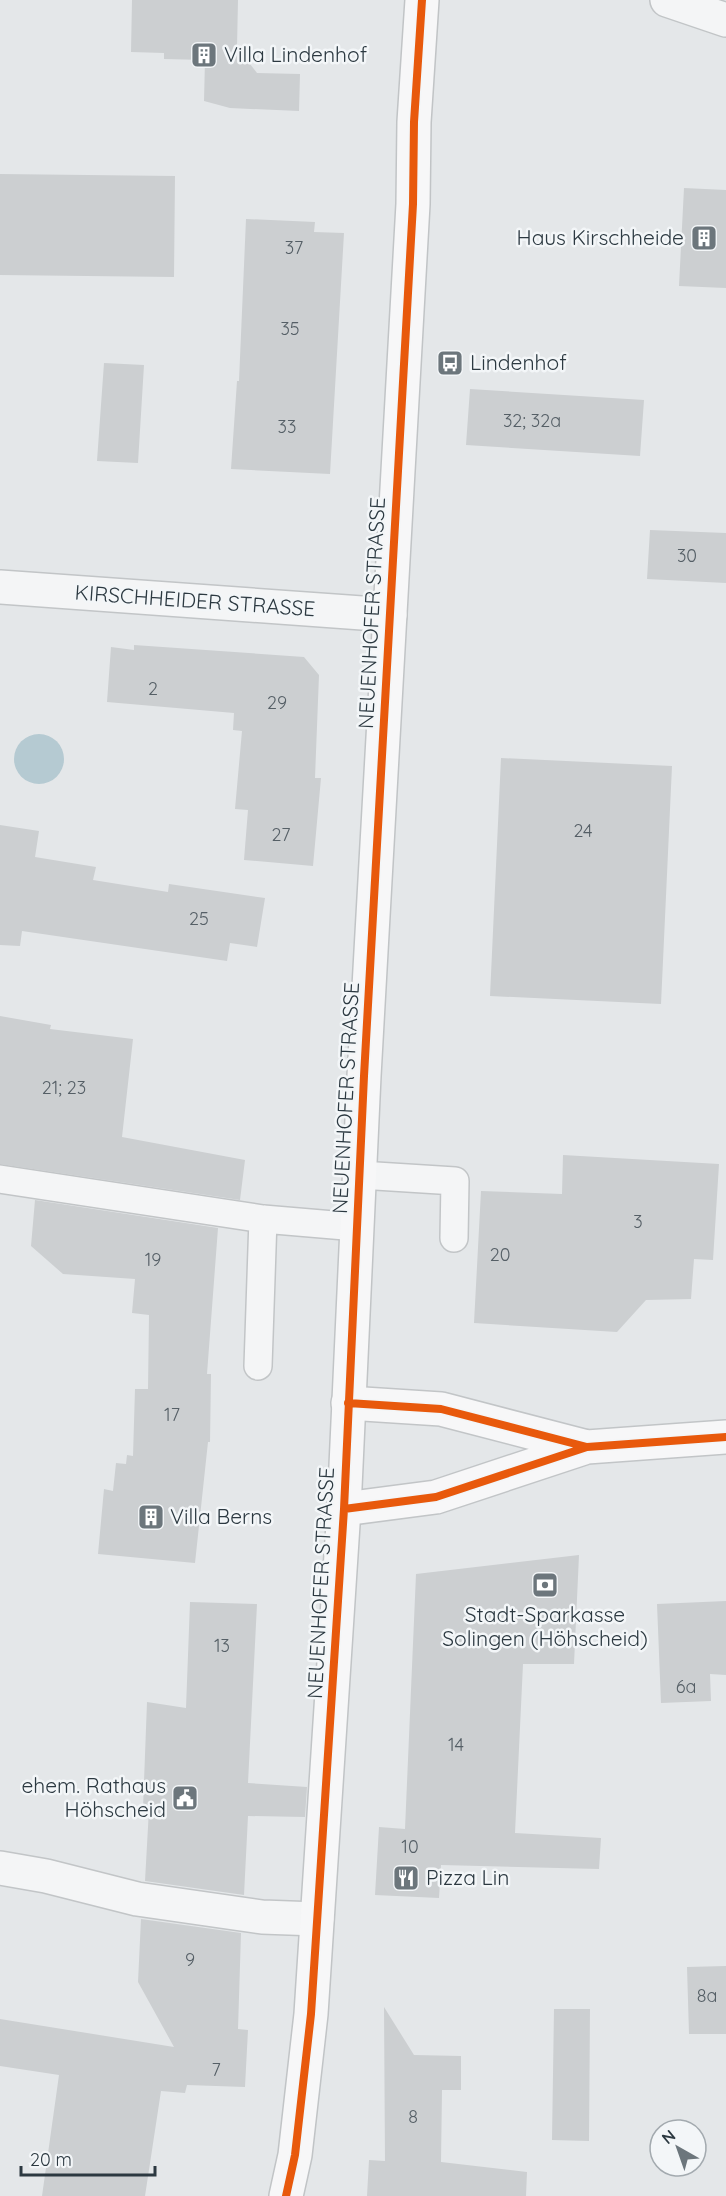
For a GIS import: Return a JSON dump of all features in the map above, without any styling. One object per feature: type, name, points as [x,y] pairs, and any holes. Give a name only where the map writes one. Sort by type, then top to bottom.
[{"type":"main road","name":"NEUENHOFER STRASSE","points":[[285,2196],[295,2155],[311,2014],[344,1509],[422,0]]},
{"type":"main road","points":[[348,1403],[441,1410],[587,1447]]},
{"type":"main road","points":[[344,1509],[436,1497],[587,1447],[726,1437]]},
{"type":"street","points":[[667,0],[726,20]]},
{"type":"street","name":"KIRSCHHEIDER STRASSE","points":[[0,587],[390,615]]},
{"type":"street","points":[[0,1868],[46,1876],[137,1899],[262,1917],[317,1919]]},
{"type":"lane","points":[[360,1175],[454,1181],[454,1238]]},
{"type":"lane","points":[[0,1179],[263,1219],[357,1227]]},
{"type":"lane","points":[[258,1366],[263,1219]]},
{"type":"water","points":[[39,734],[57,741],[64,759],[57,777],[39,784],[21,777],[14,759],[21,741]]},
{"type":"building","name":"Villa Lindenhof","points":[[132,0],[238,0],[237,47],[257,73],[300,74],[299,111],[230,108],[204,101],[205,60],[164,59],[164,53],[131,52]]},
{"type":"building","points":[[0,174],[175,176],[174,277],[0,275]]},
{"type":"building","name":"Haus Kirschheide","points":[[684,188],[726,190],[726,288],[679,286]]},
{"type":"building","points":[[246,219],[315,222],[314,232],[344,233],[330,474],[231,469],[237,381],[239,381]]},
{"type":"building","points":[[104,363],[144,365],[138,463],[97,461]]},
{"type":"building","points":[[470,389],[644,400],[640,456],[466,445]]},
{"type":"building","points":[[650,530],[726,533],[726,583],[647,579]]},
{"type":"building","points":[[134,645],[304,657],[319,675],[315,778],[321,778],[313,866],[244,860],[248,810],[235,809],[242,731],[233,730],[234,713],[107,702],[111,647],[134,650]]},
{"type":"building","points":[[501,758],[672,766],[661,1004],[490,996]]},
{"type":"building","points":[[0,825],[39,831],[35,857],[96,867],[93,880],[168,892],[169,884],[265,898],[257,947],[230,943],[227,961],[22,931],[20,946],[0,945]]},
{"type":"building","points":[[0,1016],[51,1025],[50,1029],[133,1039],[122,1137],[245,1160],[240,1200],[0,1164]]},
{"type":"building","points":[[563,1155],[719,1164],[713,1260],[694,1259],[691,1299],[646,1300],[617,1332],[474,1323],[481,1191],[562,1194]]},
{"type":"building","points":[[35,1200],[218,1228],[207,1374],[211,1374],[210,1442],[208,1442],[195,1563],[98,1554],[104,1489],[113,1491],[116,1463],[126,1464],[127,1455],[133,1456],[135,1389],[148,1389],[149,1315],[132,1313],[135,1279],[63,1274],[31,1246]]},
{"type":"building","points":[[579,1555],[574,1664],[523,1664],[515,1833],[601,1838],[599,1869],[441,1865],[439,1898],[375,1895],[379,1827],[405,1829],[416,1574]]},
{"type":"building","points":[[726,1601],[726,1675],[710,1674],[711,1701],[661,1703],[657,1604]]},
{"type":"building","name":"ehem. Rathaus Höhscheid","points":[[190,1602],[257,1604],[248,1783],[307,1787],[305,1817],[248,1816],[244,1895],[145,1881],[149,1809],[143,1808],[147,1702],[186,1708]]},
{"type":"building","points":[[141,1919],[241,1933],[238,2029],[248,2030],[245,2087],[187,2085],[185,2093],[161,2091],[145,2196],[42,2196],[59,2075],[0,2066],[0,2019],[174,2047],[138,1982]]},
{"type":"building","points":[[726,1966],[726,2034],[689,2034],[687,1967]]},
{"type":"building","points":[[384,2007],[414,2055],[461,2056],[461,2090],[442,2090],[441,2162],[527,2172],[526,2196],[367,2196],[369,2160],[385,2161]]},
{"type":"building","points":[[554,2009],[590,2009],[589,2141],[552,2140]]},
{"type":"cycle path","points":[[286,2196],[295,2155],[311,2014],[344,1509],[364,1076],[413,204],[414,122],[422,0]]},
{"type":"cycle path","points":[[348,1403],[441,1409],[587,1447]]},
{"type":"cycle path","points":[[344,1509],[436,1497],[587,1447],[726,1437]]},
{"type":"place","name":"Villa Lindenhof","points":[[204,55]]},
{"type":"place","name":"Haus Kirschheide","points":[[704,238]]},
{"type":"place","name":"Lindenhof","points":[[450,363]]},
{"type":"place","name":"Villa Berns","points":[[151,1517]]},
{"type":"place","name":"Stadt-Sparkasse Solingen (Höhscheid)","points":[[545,1585]]},
{"type":"place","name":"ehem. Rathaus Höhscheid","points":[[185,1798]]},
{"type":"place","name":"Pizza Lin","points":[[406,1878]]}]
